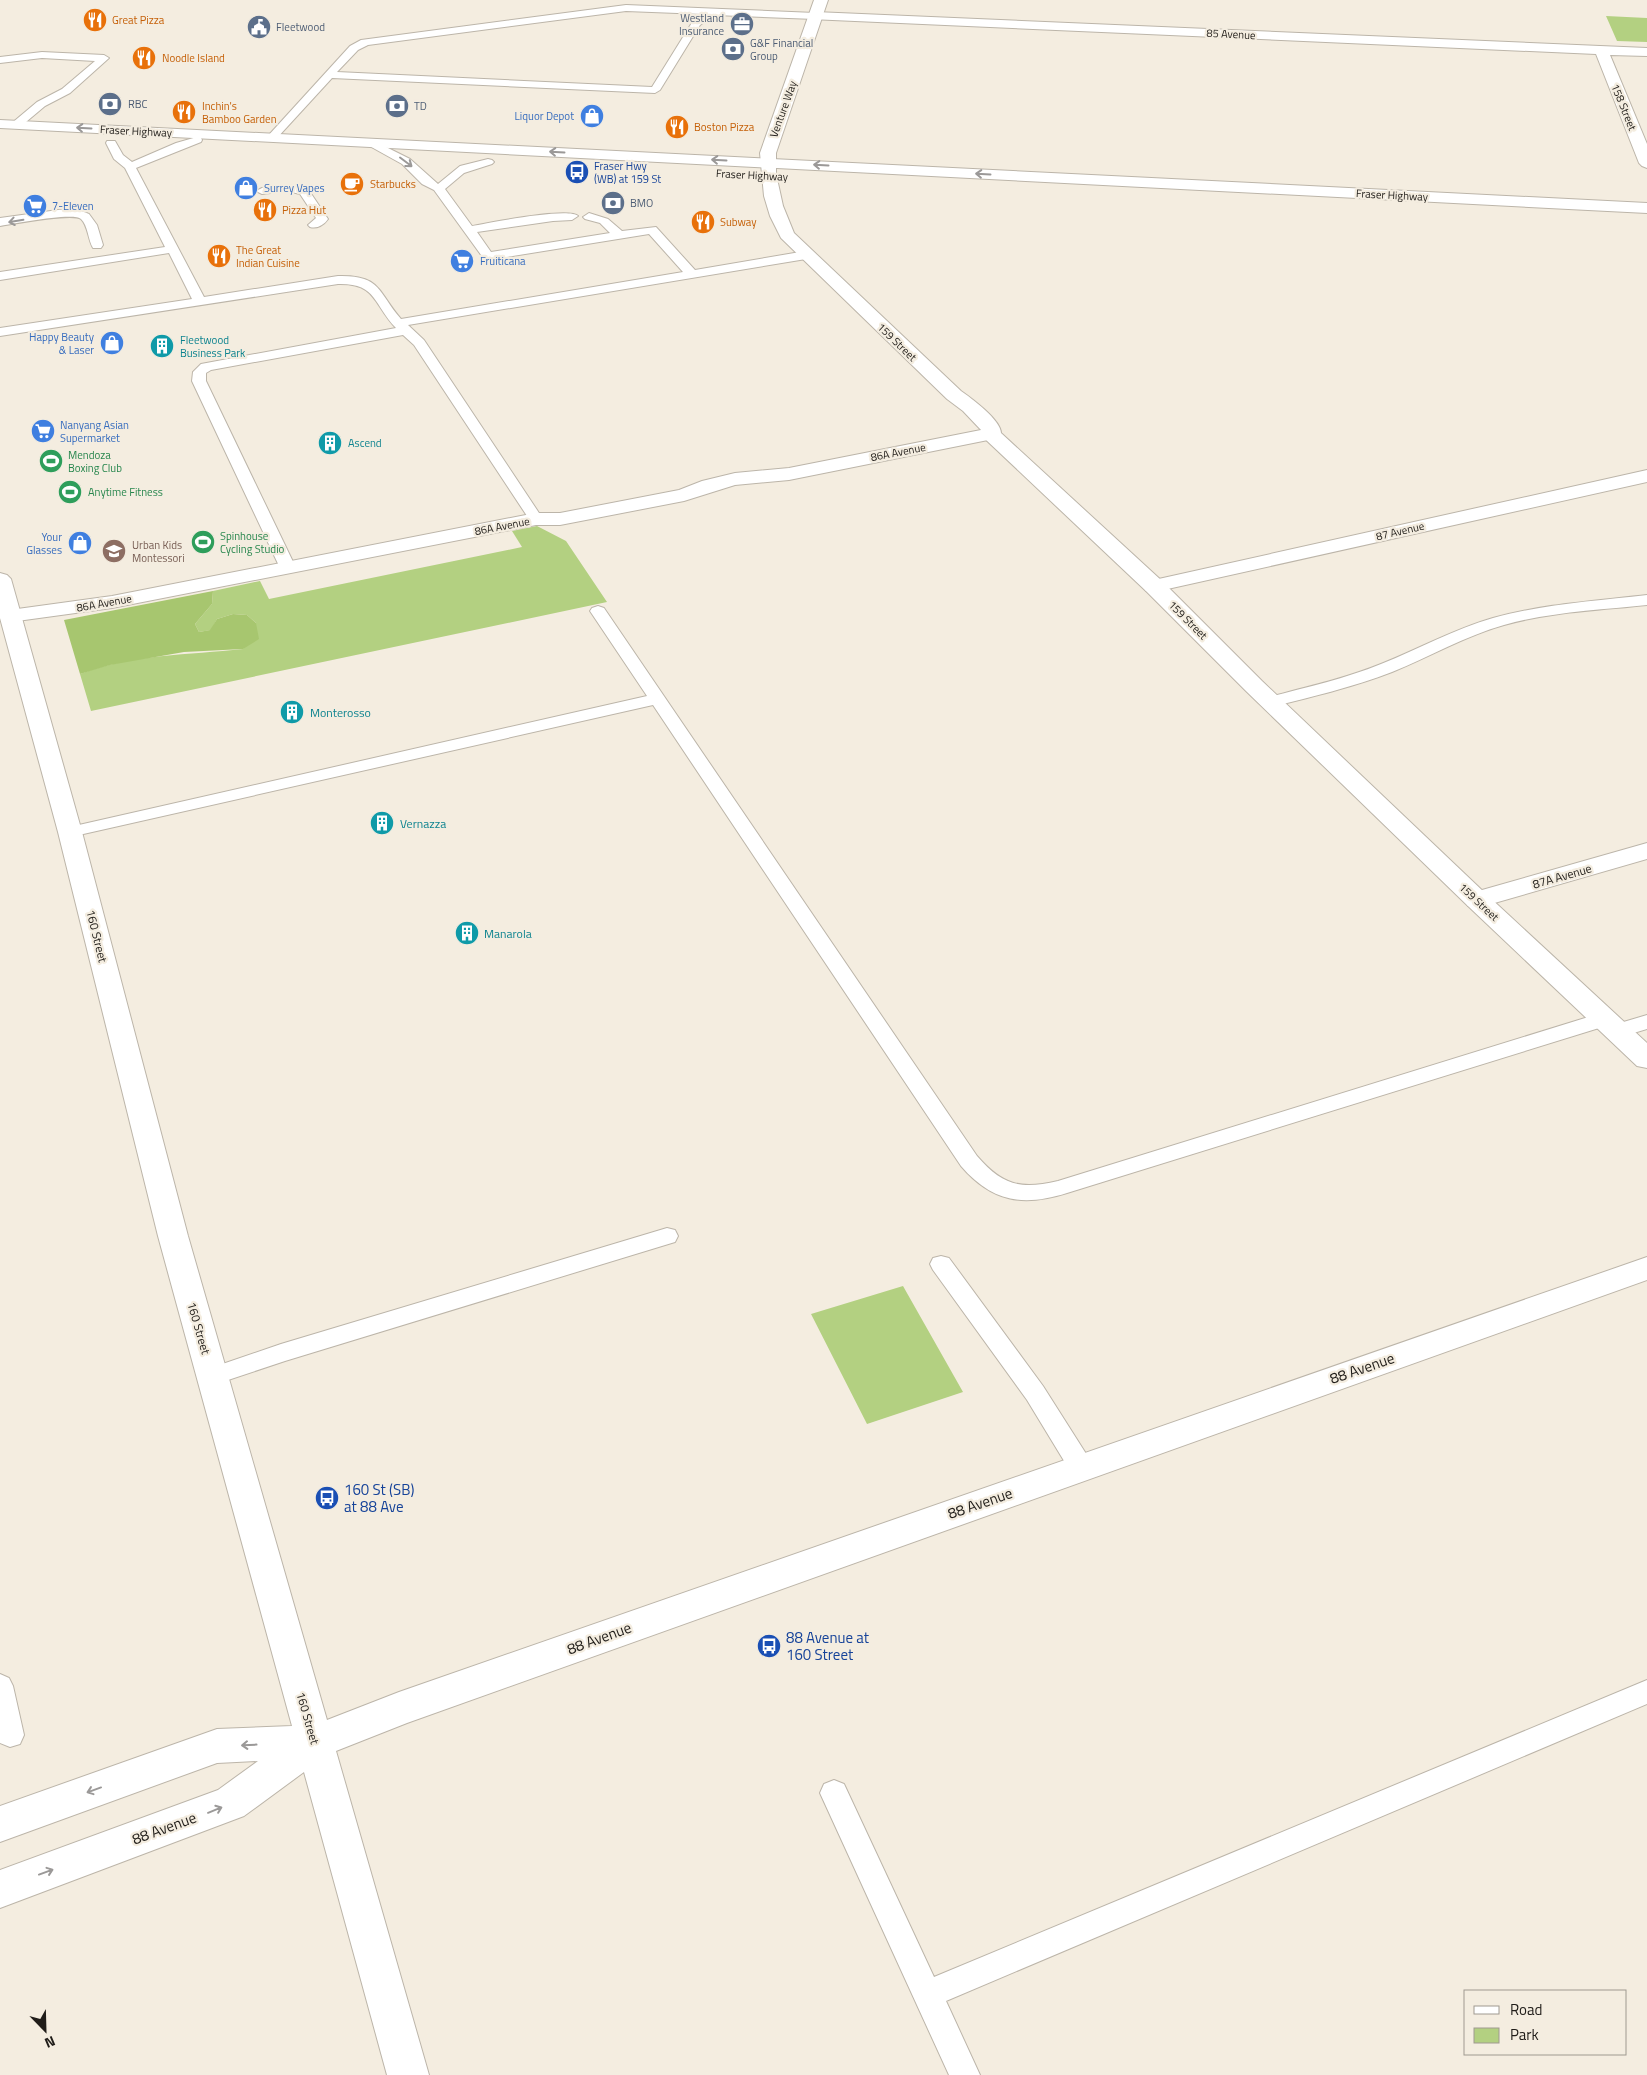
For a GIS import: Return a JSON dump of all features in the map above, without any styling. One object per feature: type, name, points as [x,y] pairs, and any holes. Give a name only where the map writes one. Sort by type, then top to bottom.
[{"type":"street","name":"Venture Way","points":[[768,169],[770,146],[821,0]]},
{"type":"street","name":"85 Avenue","points":[[815,16],[1647,52]]},
{"type":"street","name":"158 Street","points":[[1601,50],[1647,164]]},
{"type":"street","name":"Fraser Highway","points":[[0,124],[370,142],[768,169],[990,187],[1137,182],[1647,208]]},
{"type":"street","name":"Fraser Highway","points":[[0,137],[112,142],[272,137]]},
{"type":"street","name":"Fraser Highway","points":[[370,142],[488,162],[768,169]]},
{"type":"street","name":"159 Street","points":[[768,169],[774,206],[779,221],[787,235],[806,256],[954,395],[963,401],[992,430],[991,434],[1154,586],[1271,702],[1477,900],[1647,1058]]},
{"type":"street","name":"86A Avenue","points":[[10,616],[112,602],[536,519],[560,519],[684,495],[701,487],[766,474],[789,474],[991,434]]},
{"type":"street","name":"87 Avenue","points":[[1154,586],[1647,476]]},
{"type":"street","name":"160 Street","points":[[0,579],[70,832],[173,1236],[408,2075]]},
{"type":"street","name":"87A Avenue","points":[[1477,900],[1647,851]]},
{"type":"street","name":"88 Avenue","points":[[0,1889],[231,1803],[315,1742],[423,1700],[1647,1268]]},
{"type":"street","name":"88 Avenue","points":[[0,1824],[217,1746],[315,1742]]},
{"type":"lane","points":[[272,137],[354,48],[370,42],[612,10],[815,16]]},
{"type":"lane","points":[[328,75],[655,90],[696,23],[712,12]]},
{"type":"lane","points":[[0,60],[42,55],[104,58],[66,91],[40,104],[16,125]]},
{"type":"lane","points":[[130,166],[144,162],[183,143],[197,140]]},
{"type":"lane","points":[[112,142],[118,157],[130,166],[200,302]]},
{"type":"lane","points":[[370,142],[400,157],[416,170],[429,185],[438,188],[488,256],[652,230],[692,274]]},
{"type":"lane","points":[[438,188],[449,183],[456,174],[463,170],[488,162]]},
{"type":"lane","points":[[262,192],[287,188],[304,191],[322,219],[314,225]]},
{"type":"lane","points":[[0,222],[61,214],[82,214],[87,217],[97,245]]},
{"type":"lane","points":[[469,230],[553,217],[572,216]]},
{"type":"lane","points":[[588,217],[604,221],[619,235]]},
{"type":"lane","points":[[0,276],[173,249]]},
{"type":"lane","points":[[288,568],[199,381],[200,372],[206,367],[403,327],[692,274],[806,256]]},
{"type":"lane","points":[[0,332],[329,281],[359,280],[368,283],[403,327],[419,343],[536,519]]},
{"type":"lane","points":[[1271,702],[1328,687],[1383,669],[1464,633],[1498,622],[1566,608],[1647,600]]},
{"type":"lane","points":[[598,611],[969,1161],[984,1179],[1004,1190],[1014,1193],[1034,1194],[1059,1188],[1611,1025],[1647,1022]]},
{"type":"lane","points":[[70,832],[656,699]]},
{"type":"lane","points":[[213,1376],[281,1353],[667,1236]]},
{"type":"lane","points":[[940,1264],[1035,1393],[1081,1467]]},
{"type":"lane","points":[[0,1686],[10,1736]]},
{"type":"lane","points":[[928,1994],[1647,1692]]},
{"type":"lane","points":[[834,1793],[965,2075]]},
{"type":"green space","points":[[1606,16],[1647,18],[1647,42],[1617,41]]},
{"type":"green space","points":[[537,526],[566,541],[607,602],[91,711],[80,674],[120,662],[161,656],[243,649],[256,623],[247,615],[233,614],[217,619],[211,630],[199,632],[195,624],[212,604],[213,591],[260,581],[269,599],[522,547],[512,531]]},
{"type":"green space","points":[[213,591],[212,604],[195,624],[199,632],[210,630],[217,619],[233,614],[247,615],[256,623],[259,639],[243,649],[184,652],[110,665],[80,674],[64,620]]},
{"type":"green space","points":[[903,1286],[963,1392],[867,1424],[811,1314]]},
{"type":"place","name":"Great Pizza","points":[[95,20]]},
{"type":"place","name":"Westland Insurance","points":[[742,24]]},
{"type":"place","name":"Fleetwood","points":[[259,27]]},
{"type":"place","name":"G&F Financial Group","points":[[733,49]]},
{"type":"place","name":"Noodle Island","points":[[144,58]]},
{"type":"place","name":"RBC","points":[[110,104]]},
{"type":"place","name":"TD","points":[[397,106]]},
{"type":"place","name":"Inchin's Bamboo Garden","points":[[184,112]]},
{"type":"place","name":"Liquor Depot","points":[[592,116]]},
{"type":"place","name":"Boston Pizza","points":[[677,127]]},
{"type":"place","name":"Fraser Hwy (WB) at 159 St","points":[[577,172]]},
{"type":"place","name":"Starbucks","points":[[352,184]]},
{"type":"place","name":"Surrey Vapes","points":[[246,188]]},
{"type":"place","name":"BMO","points":[[613,203]]},
{"type":"place","name":"7-Eleven","points":[[35,206]]},
{"type":"place","name":"Pizza Hut","points":[[265,210]]},
{"type":"place","name":"Subway","points":[[703,222]]},
{"type":"place","name":"The Great Indian Cuisine","points":[[219,256]]},
{"type":"place","name":"Fruiticana","points":[[462,261]]},
{"type":"place","name":"Happy Beauty & Laser","points":[[112,343]]},
{"type":"place","name":"Fleetwood Business Park","points":[[162,346]]},
{"type":"place","name":"Nanyang Asian Supermarket","points":[[43,431]]},
{"type":"place","name":"Ascend","points":[[330,443]]},
{"type":"place","name":"Mendoza Boxing Club","points":[[51,461]]},
{"type":"place","name":"Anytime Fitness","points":[[70,492]]},
{"type":"place","name":"Spinhouse Cycling Studio","points":[[203,542]]},
{"type":"place","name":"Your Glasses","points":[[80,543]]},
{"type":"place","name":"Urban Kids Montessori","points":[[114,551]]},
{"type":"place","name":"Monterosso","points":[[292,712]]},
{"type":"place","name":"Vernazza","points":[[382,823]]},
{"type":"place","name":"Manarola","points":[[467,933]]},
{"type":"place","name":"160 St (SB) at 88 Ave","points":[[327,1498]]},
{"type":"place","name":"88 Avenue at 160 Street","points":[[769,1646]]}]
